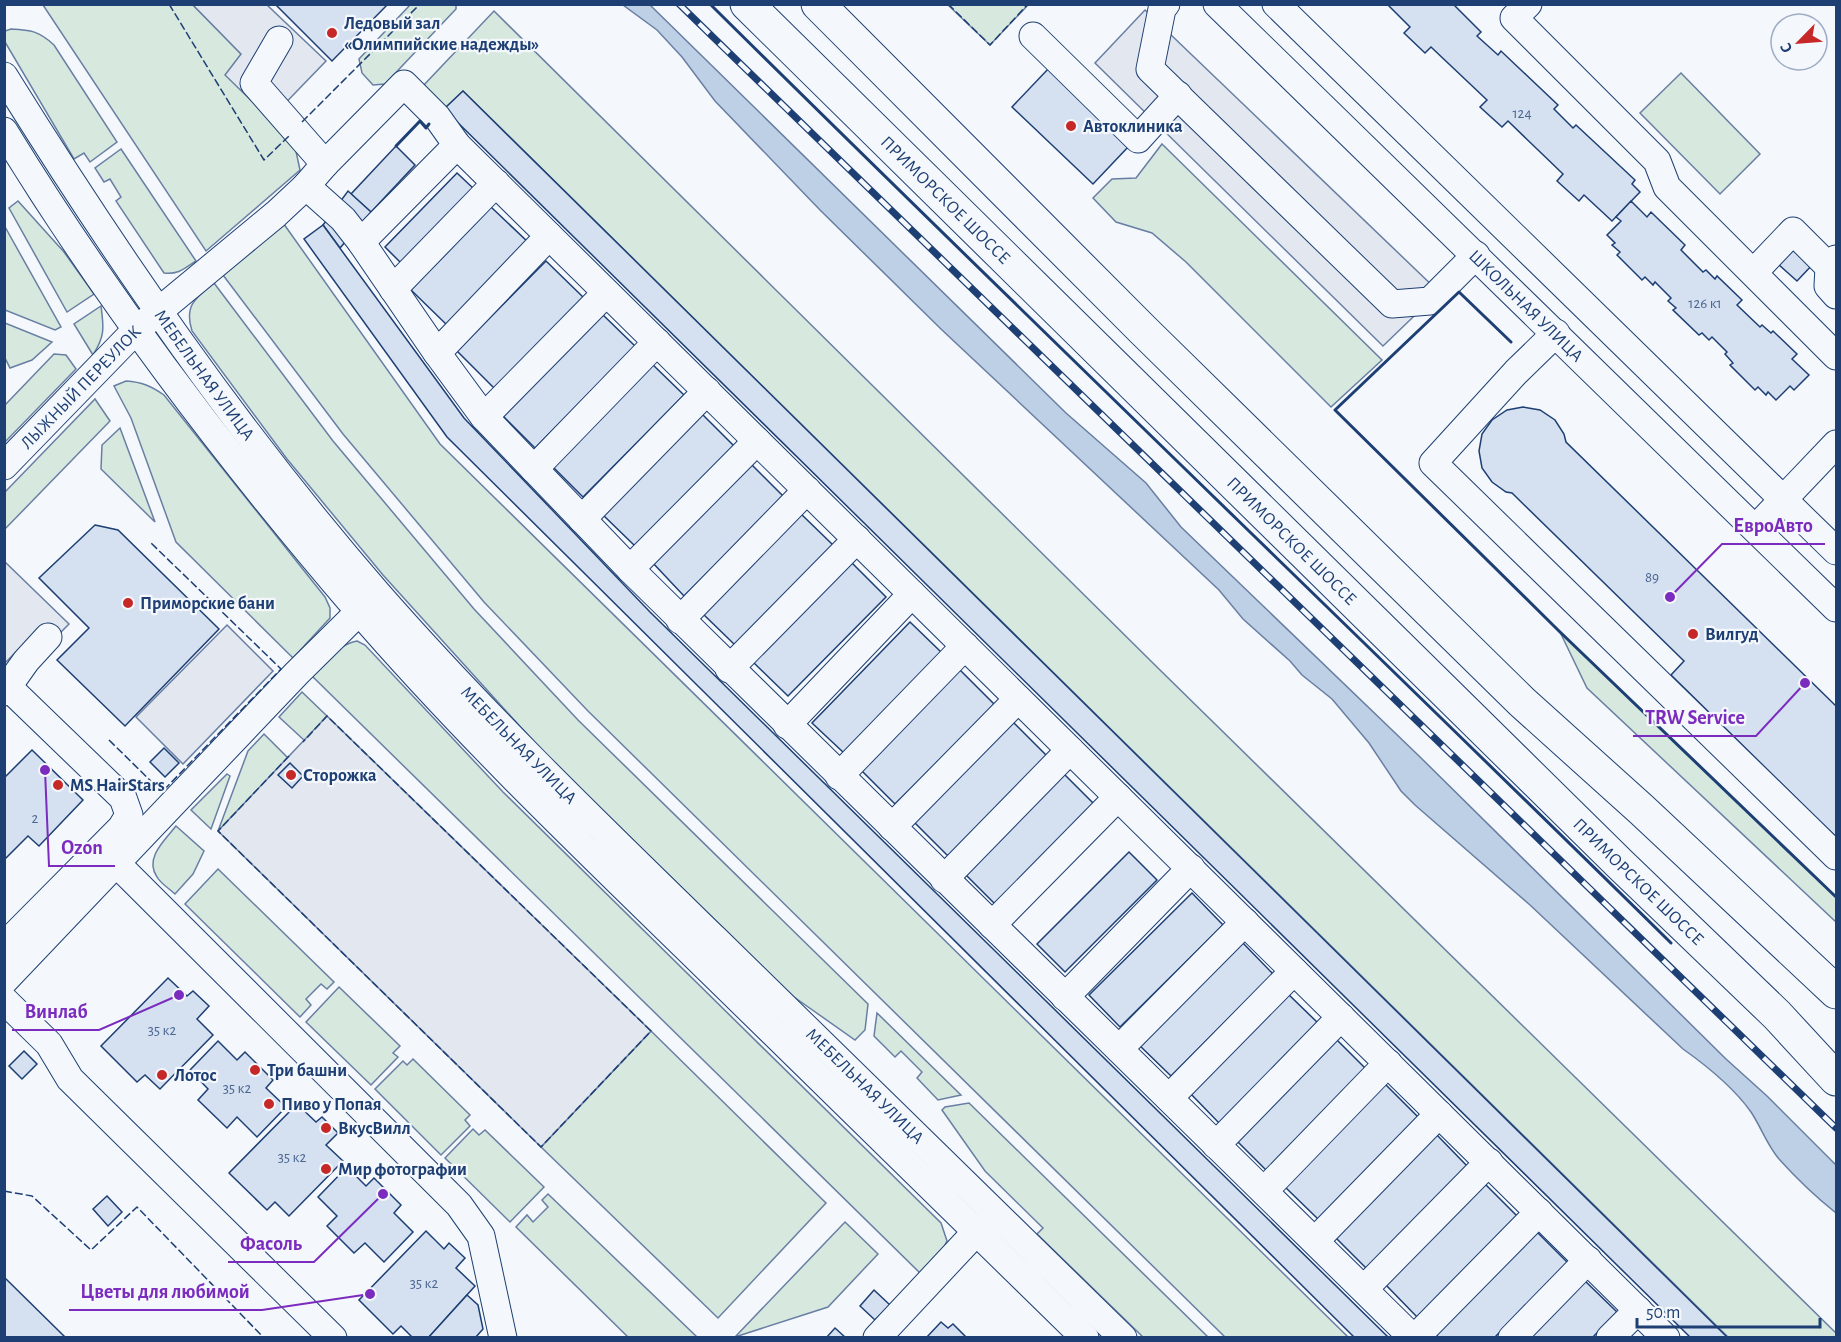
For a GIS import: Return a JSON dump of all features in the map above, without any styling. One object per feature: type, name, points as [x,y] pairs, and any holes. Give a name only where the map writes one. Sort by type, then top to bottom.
[{"type":"main road","name":"ПРИМОРСКОЕ ШОССЕ","points":[[747,4],[1611,856],[1777,1016],[1836,1079]]},
{"type":"main road","points":[[818,4],[1143,330],[1522,702],[1642,810],[1836,992]]},
{"type":"street","points":[[1166,4],[1162,9],[1150,69],[1392,304],[1430,301],[1476,255]]},
{"type":"street","points":[[1276,4],[1836,551]]},
{"type":"street","points":[[1514,9],[1657,161],[1666,187],[1836,356]]},
{"type":"street","name":"ШКОЛЬНАЯ УЛИЦА","points":[[1235,10],[1476,255],[1836,608]]},
{"type":"street","points":[[1033,36],[1138,139],[1178,96]]},
{"type":"street","points":[[279,40],[254,82],[325,164]]},
{"type":"street","name":"МЕБЕЛЬНАЯ УЛИЦА","points":[[4,75],[157,311],[268,459],[422,682],[553,818],[1085,1338]]},
{"type":"street","name":"ЛЫЖНЫЙ ПЕРЕУЛОК","points":[[4,466],[136,330],[306,186],[404,84],[437,117],[457,145]]},
{"type":"street","name":"МЕБЕЛЬНАЯ УЛИЦА","points":[[4,131],[90,267],[248,476],[368,602],[443,665],[573,801],[1123,1338]]},
{"type":"street","points":[[361,242],[457,145],[1666,1338]]},
{"type":"street","points":[[393,289],[496,183]]},
{"type":"street","points":[[306,186],[343,219],[361,242],[484,417],[680,621],[1414,1338],[1539,1212]]},
{"type":"street","points":[[1754,272],[1793,231],[1833,263],[1828,286],[1836,295]]},
{"type":"street","points":[[437,353],[549,236]]},
{"type":"street","points":[[484,417],[606,292]]},
{"type":"street","points":[[1556,333],[1516,372],[1433,463],[1836,856]]},
{"type":"street","points":[[534,469],[657,342]]},
{"type":"street","points":[[582,519],[706,391]]},
{"type":"street","points":[[630,569],[757,441]]},
{"type":"street","points":[[1756,528],[1836,444]]},
{"type":"street","points":[[680,621],[807,490]]},
{"type":"street","points":[[729,669],[857,539]]},
{"type":"street","points":[[787,725],[912,594]]},
{"type":"street","points":[[4,981],[297,673],[368,602]]},
{"type":"street","points":[[4,946],[121,828],[129,815],[123,798],[7,690],[26,661],[48,637]]},
{"type":"street","points":[[839,776],[965,646]]},
{"type":"street","points":[[892,827],[1018,699]]},
{"type":"street","points":[[944,879],[1070,750]]},
{"type":"street","points":[[992,926],[1118,797]]},
{"type":"street","points":[[117,864],[459,1205],[480,1236],[503,1338]]},
{"type":"street","points":[[1065,997],[1191,868]]},
{"type":"street","points":[[1119,1049],[1245,922]]},
{"type":"street","points":[[1169,1098],[1294,970]]},
{"type":"street","points":[[4,1000],[57,1036],[70,1079],[333,1338]]},
{"type":"street","points":[[1777,1016],[1836,1066]]},
{"type":"street","points":[[1216,1145],[1341,1017]]},
{"type":"street","points":[[1264,1191],[1388,1063]]},
{"type":"street","points":[[1315,1241],[1439,1114]]},
{"type":"street","points":[[1364,1289],[1489,1162]]},
{"type":"street","points":[[877,1338],[977,1231]]},
{"type":"street","points":[[1512,1338],[1588,1260]]},
{"type":"street","points":[[1610,1338],[1638,1310]]},
{"type":"shaded area","points":[[43,5],[193,5],[241,54],[270,119],[294,142],[300,170],[206,251]]},
{"type":"shaded area","points":[[193,5],[267,5],[326,61],[270,119],[225,75],[241,54]]},
{"type":"shaded area","points":[[410,5],[456,5],[456,9],[385,84],[373,85],[362,73],[359,59]]},
{"type":"shaded area","points":[[948,5],[1028,5],[990,45]]},
{"type":"shaded area","points":[[1145,10],[1439,292],[1383,346],[1095,63]]},
{"type":"shaded area","points":[[494,11],[1160,670],[1836,1333],[1836,1337],[1728,1337],[463,91],[444,109],[422,87]]},
{"type":"shaded area","points":[[11,29],[34,32],[54,45],[117,142],[90,162],[84,153],[74,159],[5,42],[5,31]]},
{"type":"shaded area","points":[[1681,73],[1760,154],[1720,194],[1640,113]]},
{"type":"shaded area","points":[[1162,144],[1382,360],[1331,407],[1186,262],[1152,233],[1116,222],[1093,198],[1112,179],[1136,178]]},
{"type":"shaded area","points":[[121,149],[196,261],[181,270],[164,273],[116,201],[121,197],[110,179],[104,182],[95,168]]},
{"type":"shaded area","points":[[18,201],[64,252],[94,294],[67,312],[9,208]]},
{"type":"shaded area","points":[[281,220],[440,444],[1348,1337],[1225,1337],[588,711],[484,602],[343,434],[223,275]]},
{"type":"shaded area","points":[[4,225],[61,327],[55,330],[5,310]]},
{"type":"shaded area","points":[[214,283],[333,441],[474,609],[578,720],[868,1004],[865,1030],[855,1040],[794,997],[545,754],[383,575],[287,459],[192,331],[190,309],[201,293]]},
{"type":"shaded area","points":[[101,306],[103,332],[93,355],[74,324]]},
{"type":"shaded area","points":[[4,323],[52,342],[32,360],[10,368],[5,358]]},
{"type":"shaded area","points":[[54,354],[66,355],[76,369],[5,442],[5,405]]},
{"type":"shaded area","points":[[126,381],[146,385],[164,395],[325,597],[330,608],[330,618],[293,658],[176,542],[131,418],[114,386]]},
{"type":"shaded area","points":[[95,399],[110,421],[5,529],[5,492]]},
{"type":"shaded area","points":[[120,428],[155,522],[101,469],[102,445]]},
{"type":"shaded area","points":[[4,561],[69,624],[31,662],[18,650],[5,663]]},
{"type":"shaded area","points":[[227,625],[273,671],[183,764],[136,717]]},
{"type":"shaded area","points":[[1560,632],[1836,897],[1836,922],[1587,688]]},
{"type":"shaded area","points":[[357,641],[365,645],[503,792],[941,1223],[947,1241],[943,1249],[920,1273],[312,676],[338,650]]},
{"type":"shaded area","points":[[302,692],[327,716],[305,741],[279,717]]},
{"type":"shaded area","points":[[327,716],[651,1031],[541,1147],[218,831]]},
{"type":"shaded area","points":[[264,734],[288,758],[218,831],[248,751]]},
{"type":"shaded area","points":[[227,774],[230,776],[211,829],[191,810]]},
{"type":"shaded area","points":[[176,826],[204,851],[193,874],[175,894],[159,880],[153,863],[154,856],[162,843]]},
{"type":"shaded area","points":[[218,869],[334,982],[327,989],[321,984],[306,999],[311,1005],[300,1017],[185,904]]},
{"type":"shaded area","points":[[339,987],[400,1046],[393,1053],[398,1057],[371,1085],[306,1022]]},
{"type":"shaded area","points":[[877,1013],[961,1095],[938,1100],[917,1078],[922,1072],[901,1051],[895,1057],[874,1036]]},
{"type":"shaded area","points":[[651,1031],[826,1203],[718,1318],[541,1147]]},
{"type":"shaded area","points":[[413,1059],[470,1115],[465,1120],[470,1126],[441,1155],[375,1089],[403,1061],[407,1065]]},
{"type":"shaded area","points":[[969,1103],[1208,1337],[1143,1337],[1037,1234],[1043,1228],[985,1171],[942,1110],[945,1107]]},
{"type":"shaded area","points":[[473,1129],[479,1135],[485,1130],[544,1187],[510,1222],[445,1158]]},
{"type":"shaded area","points":[[548,1194],[697,1337],[628,1337],[516,1227],[527,1215],[533,1222],[548,1207],[542,1200]]},
{"type":"shaded area","points":[[845,1222],[878,1254],[828,1307],[735,1337]]},
{"type":"water","points":[[623,5],[650,5],[1066,413],[1146,483],[1181,527],[1418,755],[1726,1059],[1767,1096],[1836,1165],[1836,1213],[1779,1159],[1751,1112],[1728,1086],[1683,1049],[1530,905],[1415,805],[1401,791],[1369,743],[1332,699],[1302,675],[1290,661],[1243,619],[1219,590],[942,330],[820,210],[715,101],[682,57],[657,30]]},
{"type":"building","name":"Ледовый зал «Олимпийские надежды»","points":[[275,4],[388,4],[332,61]]},
{"type":"building","points":[[1387,4],[1453,4],[1481,32],[1477,36],[1498,55],[1501,51],[1558,105],[1554,109],[1573,128],[1576,125],[1635,180],[1632,184],[1640,192],[1612,221],[1584,195],[1579,201],[1557,181],[1563,174],[1508,121],[1502,127],[1480,107],[1487,100],[1431,47],[1425,53],[1404,33],[1410,27]]},
{"type":"building","name":"Автоклиника","points":[[1049,68],[1129,146],[1093,184],[1012,107]]},
{"type":"building","points":[[463,91],[1728,1338],[1691,1338],[444,109]]},
{"type":"building","points":[[396,146],[415,165],[371,212],[351,194]]},
{"type":"building","points":[[457,173],[474,189],[401,263],[385,247]]},
{"type":"building","points":[[348,191],[371,212],[340,248],[323,225]]},
{"type":"building","points":[[1631,201],[1647,217],[1651,212],[1685,245],[1681,250],[1703,272],[1706,270],[1715,279],[1717,276],[1742,300],[1737,305],[1760,327],[1762,325],[1771,333],[1773,331],[1797,354],[1792,359],[1809,375],[1794,390],[1790,386],[1776,400],[1768,392],[1766,395],[1758,387],[1755,390],[1730,365],[1733,363],[1725,354],[1727,352],[1712,337],[1709,340],[1702,333],[1699,335],[1673,310],[1676,308],[1668,301],[1671,298],[1655,282],[1653,285],[1645,277],[1642,280],[1617,255],[1620,252],[1612,245],[1615,243],[1607,235],[1621,221],[1616,217]]},
{"type":"building","points":[[491,207],[529,243],[448,326],[411,290]]},
{"type":"building","points":[[323,225],[464,418],[650,612],[1389,1338],[1355,1338],[447,437],[304,239]]},
{"type":"building","points":[[1797,245],[1814,263],[1797,281],[1778,264]]},
{"type":"building","points":[[546,261],[584,298],[495,389],[457,351]]},
{"type":"building","points":[[602,314],[635,346],[535,448],[502,415]]},
{"type":"building","points":[[651,363],[684,395],[583,497],[551,465]]},
{"type":"building","points":[[1523,407],[1540,410],[1555,420],[1566,442],[1836,706],[1836,837],[1671,675],[1684,661],[1512,493],[1506,492],[1492,482],[1482,468],[1479,451],[1482,434],[1492,420],[1507,410]]},
{"type":"building","points":[[701,413],[734,446],[635,546],[602,514]]},
{"type":"building","points":[[751,464],[784,497],[684,596],[652,562]]},
{"type":"building","points":[[800,513],[833,545],[735,645],[702,613]]},
{"type":"building","name":"Приморские бани","points":[[95,525],[118,530],[219,629],[125,726],[57,660],[89,628],[39,578]]},
{"type":"building","points":[[851,562],[886,597],[788,696],[753,662]]},
{"type":"building","points":[[910,622],[941,652],[844,753],[812,723]]},
{"type":"building","points":[[960,670],[995,705],[895,804],[860,769]]},
{"type":"building","points":[[1013,722],[1047,756],[948,856],[914,822]]},
{"type":"building","points":[[164,748],[179,763],[165,777],[150,762]]},
{"type":"building","points":[[32,750],[83,800],[39,846],[28,836],[4,860],[4,778]]},
{"type":"building","name":"Сторожка","points":[[290,763],[303,776],[292,788],[278,775]]},
{"type":"building","points":[[1064,774],[1095,805],[996,905],[965,874]]},
{"type":"building","points":[[1129,852],[1157,880],[1065,972],[1037,944]]},
{"type":"building","points":[[1192,893],[1223,925],[1120,1027],[1089,995]]},
{"type":"building","points":[[1241,941],[1273,974],[1171,1076],[1138,1044]]},
{"type":"building","points":[[168,978],[187,996],[193,991],[209,1006],[197,1019],[213,1035],[160,1089],[145,1075],[137,1082],[101,1046]]},
{"type":"building","points":[[1287,993],[1318,1023],[1219,1123],[1189,1092]]},
{"type":"building","points":[[1337,1040],[1367,1070],[1266,1170],[1236,1140]]},
{"type":"building","points":[[218,1041],[237,1060],[245,1052],[273,1080],[266,1088],[286,1107],[257,1137],[237,1117],[227,1128],[198,1100],[208,1089],[190,1070]]},
{"type":"building","points":[[24,1051],[37,1064],[22,1079],[9,1066]]},
{"type":"building","points":[[1385,1084],[1418,1117],[1318,1219],[1284,1186]]},
{"type":"building","points":[[297,1104],[316,1122],[322,1117],[338,1133],[326,1145],[343,1161],[289,1216],[275,1202],[267,1210],[229,1173]]},
{"type":"building","points":[[1436,1134],[1468,1167],[1367,1269],[1334,1236]]},
{"type":"building","points":[[347,1167],[366,1186],[374,1178],[401,1205],[394,1213],[413,1232],[384,1262],[365,1243],[354,1253],[327,1226],[337,1216],[318,1197]]},
{"type":"building","points":[[1484,1183],[1517,1216],[1417,1317],[1385,1284]]},
{"type":"building","points":[[107,1196],[122,1212],[108,1226],[93,1209]]},
{"type":"building","points":[[1535,1230],[1568,1263],[1494,1338],[1439,1338],[1434,1332]]},
{"type":"building","points":[[426,1231],[444,1249],[449,1243],[465,1258],[456,1268],[475,1286],[428,1338],[413,1338],[401,1326],[393,1334],[359,1300]]},
{"type":"building","points":[[4,1277],[66,1338],[4,1338]]},
{"type":"building","points":[[1584,1280],[1617,1312],[1592,1338],[1526,1338]]},
{"type":"building","points":[[874,1290],[890,1305],[875,1320],[860,1306]]},
{"type":"building","points":[[467,1295],[478,1305],[483,1329],[475,1338],[428,1338]]},
{"type":"building","points":[[941,1322],[948,1328],[953,1324],[967,1338],[926,1338]]},
{"type":"building","points":[[835,1328],[846,1338],[826,1338]]},
{"type":"railway","points":[[679,4],[1836,1128]]},
{"type":"fence","points":[[169,4],[264,160],[290,135]]},
{"type":"fence","points":[[302,122],[420,4]]},
{"type":"fence","points":[[948,4],[990,45],[1028,4]]},
{"type":"fence","points":[[109,740],[162,792],[281,669],[150,542]]},
{"type":"fence","points":[[289,756],[218,831],[541,1147],[651,1031],[327,716],[303,742]]},
{"type":"fence","points":[[4,1191],[32,1196],[91,1250],[137,1207],[264,1338]]},
{"type":"wall","points":[[710,4],[1671,943]]},
{"type":"wall","points":[[396,146],[420,121],[426,128],[429,124]]},
{"type":"wall","points":[[1511,342],[1459,292],[1335,410],[1560,632],[1836,897]]},
{"type":"place","name":"Ледовый зал «Олимпийские надежды»","points":[[332,33]]},
{"type":"place","name":"Автоклиника","points":[[1071,126]]},
{"type":"place","name":"ЕвроАвто","points":[[1670,597]]},
{"type":"place","name":"Приморские бани","points":[[128,603]]},
{"type":"place","name":"Вилгуд","points":[[1693,634]]},
{"type":"place","name":"TRW Service","points":[[1805,683]]},
{"type":"place","name":"Ozon","points":[[45,770]]},
{"type":"place","name":"Сторожка","points":[[291,775]]},
{"type":"place","name":"MS HairStars","points":[[58,785]]},
{"type":"place","name":"Винлаб","points":[[179,995]]},
{"type":"place","name":"Три башни","points":[[255,1070]]},
{"type":"place","name":"Лотос","points":[[162,1075]]},
{"type":"place","name":"Пиво у Попая","points":[[269,1104]]},
{"type":"place","name":"ВкусВилл","points":[[326,1128]]},
{"type":"place","name":"Мир фотографии","points":[[326,1169]]},
{"type":"place","name":"Фасоль","points":[[383,1194]]},
{"type":"place","name":"Цветы для любимой","points":[[370,1294]]}]
